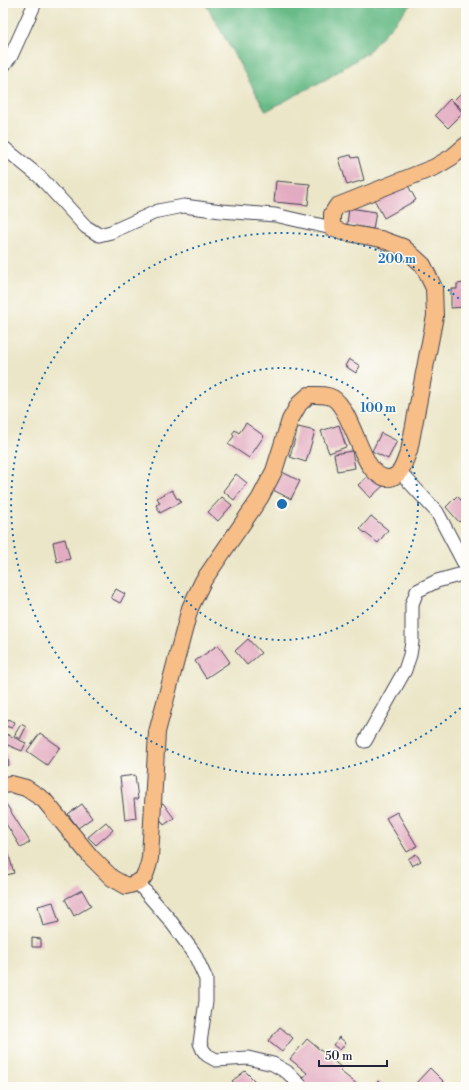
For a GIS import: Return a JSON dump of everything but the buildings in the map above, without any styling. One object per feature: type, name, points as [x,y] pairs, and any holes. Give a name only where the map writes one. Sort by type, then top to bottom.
[{"type":"main road","points":[[3,784],[11,784],[26,788],[44,800],[91,857],[112,878],[126,886],[138,883],[147,874],[150,858],[157,732],[190,608],[202,581],[260,498],[274,471],[290,420],[299,404],[309,395],[322,395],[334,399],[343,409],[370,467],[379,476],[386,479],[400,472],[408,451],[435,316],[434,288],[423,265],[403,248],[381,239],[342,232],[332,228],[332,214],[337,206],[435,167],[452,157],[466,145]]},
{"type":"street","points":[[3,66],[11,56],[35,3]]},
{"type":"street","points":[[3,147],[40,177],[86,228],[100,235],[111,232],[158,211],[184,206],[221,211],[275,215],[332,228]]},
{"type":"street","points":[[400,472],[437,512],[466,567]]},
{"type":"street","points":[[365,741],[405,670],[410,655],[412,642],[412,604],[417,591],[437,581],[466,573]]},
{"type":"street","points":[[138,883],[169,919],[194,953],[206,979],[206,1001],[200,1043],[203,1050],[216,1060],[248,1058],[273,1064],[287,1072],[302,1087]]},
{"type":"green space","points":[[203,3],[412,3],[367,53],[328,78],[266,111],[208,8]]}]
